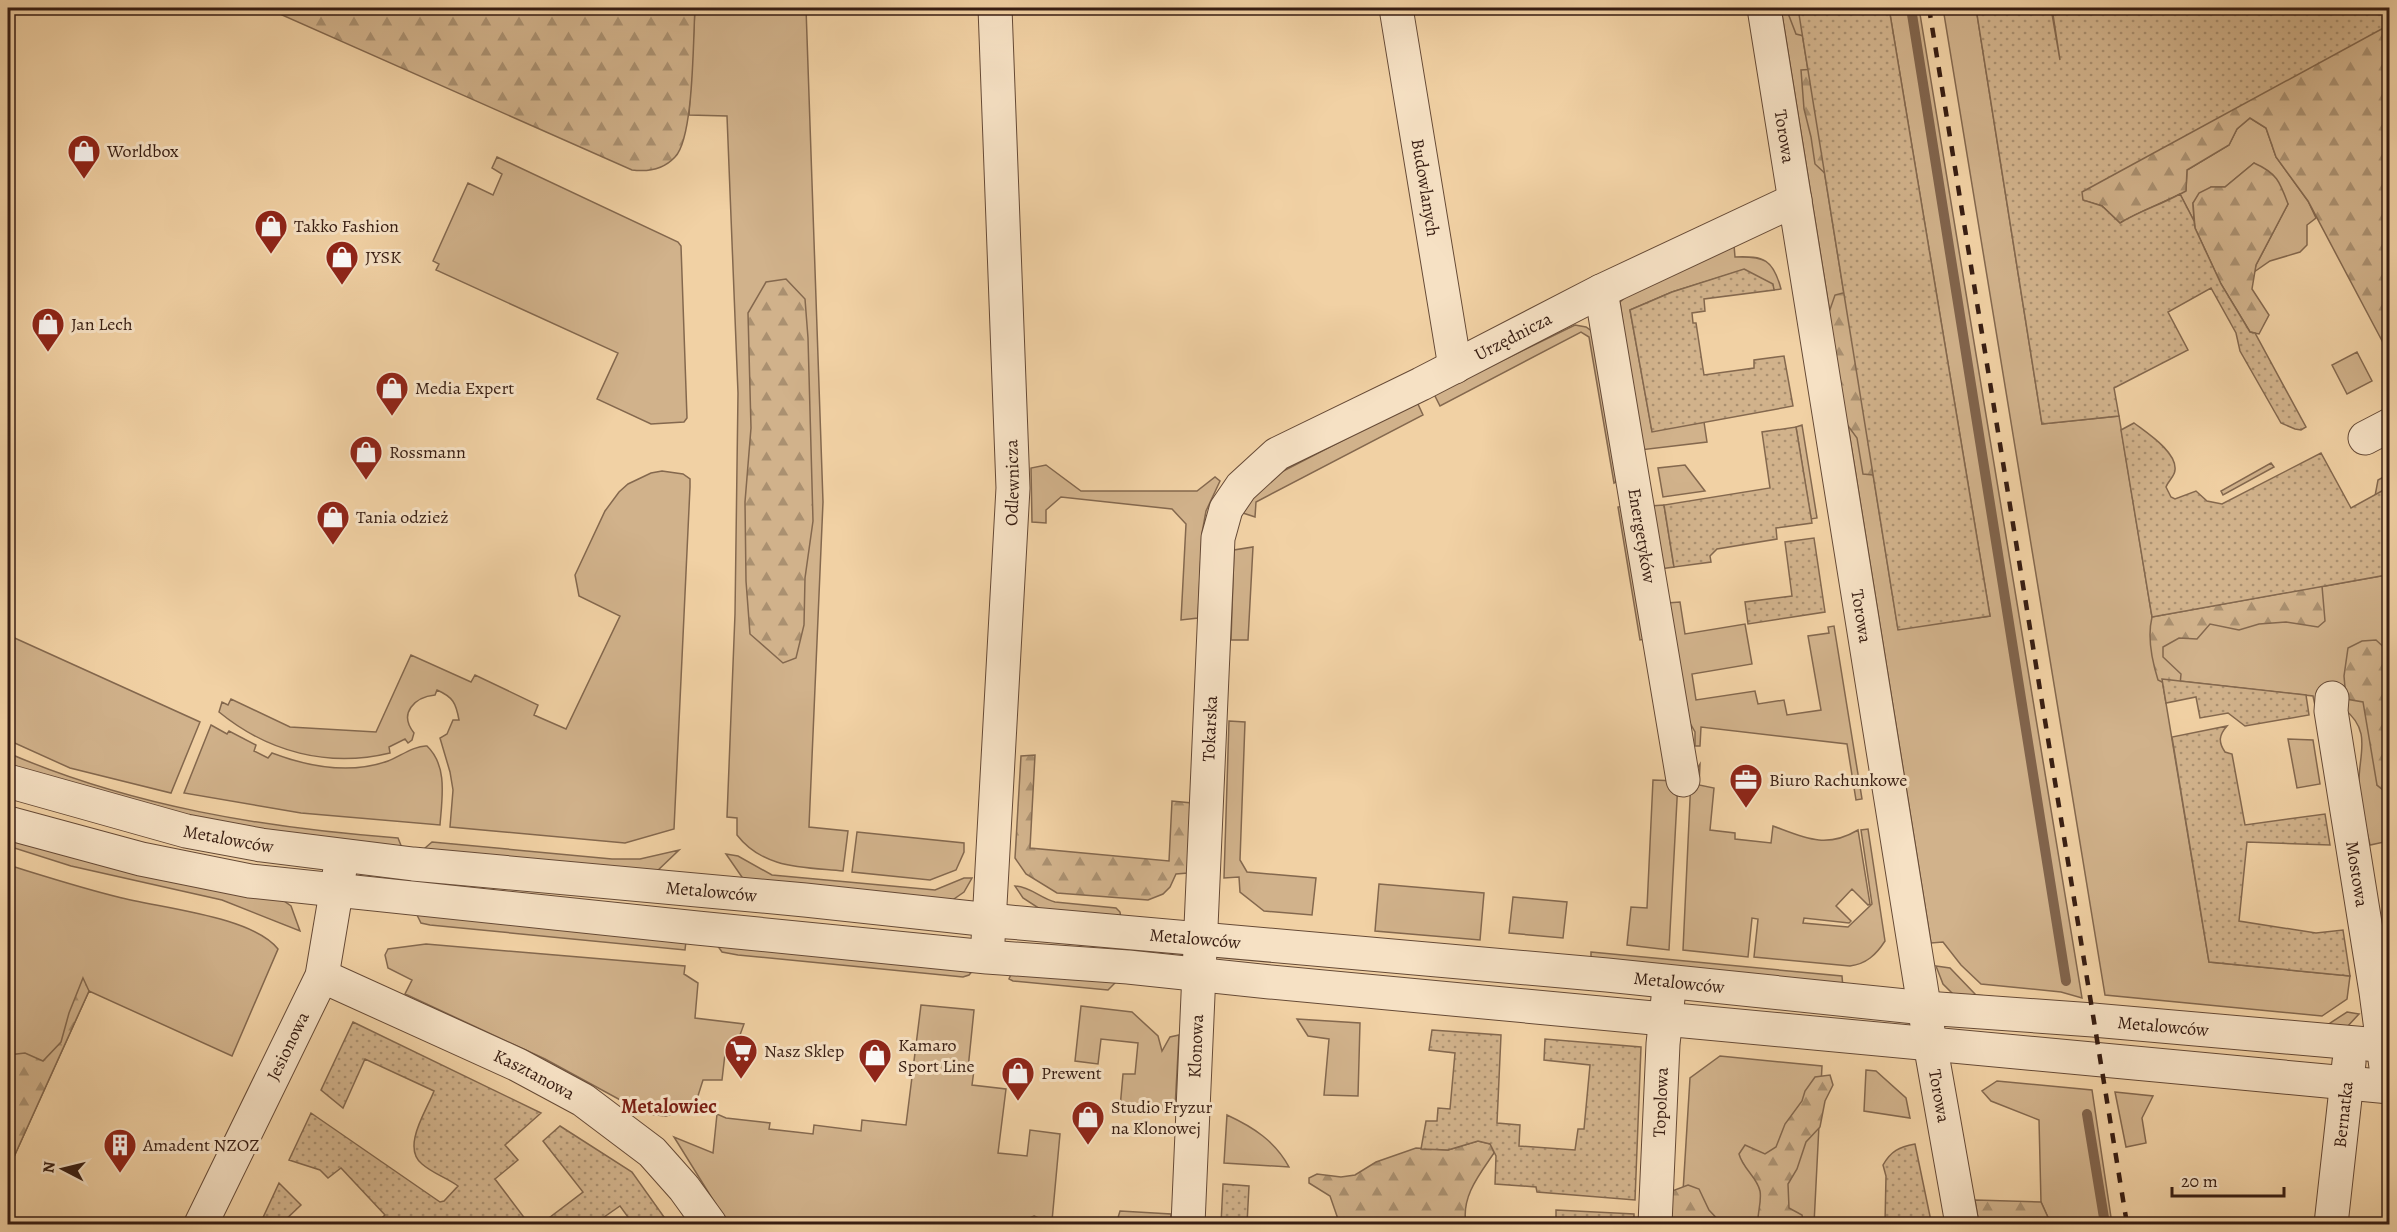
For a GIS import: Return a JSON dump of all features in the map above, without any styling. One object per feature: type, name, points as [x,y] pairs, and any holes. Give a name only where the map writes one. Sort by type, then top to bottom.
[{"type":"street","name":"Odlewnicza","points":[[987,957],[1013,488],[995,8]]},
{"type":"street","name":"Budowlanych","points":[[1396,8],[1455,367]]},
{"type":"street","name":"Torowa","points":[[1764,8],[1930,1044],[1962,1224]]},
{"type":"street","name":"Urzędnicza","points":[[1241,487],[1277,454],[1455,367],[1602,291],[1796,200]]},
{"type":"street","name":"Energetyków","points":[[1602,291],[1683,780]]},
{"type":"street","name":"Tokarska","points":[[1200,974],[1218,538],[1226,509],[1241,487]]},
{"type":"street","name":"Mostowa","points":[[2332,698],[2331,711],[2387,1045],[2388,1087]]},
{"type":"street","name":"Metalowców","points":[[8,781],[186,831],[261,845],[342,856],[1925,1008],[2387,1045]]},
{"type":"street","name":"Metalowców","points":[[8,823],[141,859],[250,881],[337,891],[987,957],[1200,974],[2388,1087]]},
{"type":"street","name":"Jesionowa","points":[[201,1224],[322,976],[342,856]]},
{"type":"street","name":"Klonowa","points":[[1188,1224],[1200,974]]},
{"type":"street","name":"Kasztanowa","points":[[322,976],[518,1065],[584,1100],[652,1152],[684,1188],[710,1224]]},
{"type":"street","name":"Topolowa","points":[[1654,1224],[1669,982]]},
{"type":"street","name":"Bernatka","points":[[2331,1224],[2351,1042]]},
{"type":"green space","points":[[280,8],[695,8],[689,109],[681,146],[675,157],[660,167],[644,171],[632,170],[282,15]]},
{"type":"green space","points":[[695,8],[806,8],[823,502],[809,827],[848,831],[843,871],[799,867],[759,854],[737,835],[737,818],[727,817],[735,614],[738,393],[727,116],[689,115]]},
{"type":"green space","points":[[1781,8],[1798,8],[1898,629],[1990,616],[1889,8],[1919,8],[2082,998],[2061,992],[1981,984],[1961,965],[1943,942],[1931,943]]},
{"type":"green space","points":[[1786,8],[1806,8],[1812,38],[1796,34]]},
{"type":"green space","points":[[1798,8],[1889,8],[1990,616],[1898,630]]},
{"type":"green space","points":[[1943,8],[1976,8],[2042,424],[2119,416],[2152,617],[2387,575],[2389,579],[2389,704],[2377,785],[2389,795],[2389,841],[2370,845],[2359,788],[2361,736],[2359,727],[2344,709],[2316,710],[2313,696],[2162,679],[2209,962],[2350,976],[2347,999],[2322,1016],[2105,995]]},
{"type":"green space","points":[[1976,8],[2051,8],[2060,60],[2052,8],[2389,8],[2389,25],[2082,192],[2083,200],[2102,206],[2120,223],[2180,194],[2221,284],[2250,332],[2255,333],[2306,427],[2301,430],[2281,423],[2240,351],[2236,333],[2211,288],[2168,312],[2188,350],[2114,388],[2119,416],[2042,424]]},
{"type":"green space","points":[[2389,9],[2389,354],[2308,201],[2276,157],[2266,128],[2250,118],[2237,129],[2229,145],[2187,170],[2186,191],[2120,223],[2102,206],[2075,198],[2055,48]]},
{"type":"green space","points":[[1815,69],[1830,178],[1815,164],[1804,109],[1801,70]]},
{"type":"green space","points":[[2250,118],[2266,128],[2276,157],[2308,201],[2316,218],[2307,225],[2307,245],[2300,252],[2270,261],[2254,272],[2288,204],[2254,163],[2225,187],[2211,187],[2193,203],[2194,221],[2180,194],[2186,190],[2187,170],[2229,145],[2237,129]]},
{"type":"green space","points":[[497,157],[678,242],[681,246],[687,418],[684,422],[651,424],[597,399],[618,353],[436,270],[439,264],[433,261],[468,183],[493,195],[502,174],[492,168]]},
{"type":"green space","points":[[2254,163],[2277,179],[2288,204],[2256,265],[2252,289],[2269,315],[2259,334],[2250,332],[2221,284],[2195,228],[2193,203],[2199,193],[2211,187],[2225,187]]},
{"type":"green space","points":[[1734,245],[1735,257],[1753,257],[1771,265],[1781,289],[1774,290],[1772,284],[1743,270],[1672,292],[1630,310],[1652,431],[1704,422],[1707,442],[1640,450],[1620,302],[1627,296]]},
{"type":"green space","points":[[1744,269],[1773,284],[1774,290],[1704,299],[1705,311],[1692,313],[1693,323],[1696,323],[1704,375],[1754,368],[1754,360],[1784,356],[1793,406],[1652,432],[1630,310],[1672,292]]},
{"type":"green space","points":[[786,279],[805,299],[813,521],[805,578],[804,625],[796,658],[783,663],[750,634],[746,581],[745,502],[751,428],[748,313],[766,282]]},
{"type":"green space","points":[[1858,289],[1883,476],[1863,474],[1857,438],[1843,419],[1826,321],[1835,295]]},
{"type":"green space","points":[[1575,325],[1586,327],[1593,332],[1625,477],[1614,483],[1589,337],[1581,332],[1440,406],[1434,394]]},
{"type":"green space","points":[[2357,352],[2372,381],[2347,394],[2332,365]]},
{"type":"green space","points":[[1417,402],[1423,415],[1256,502],[1255,517],[1243,513],[1264,481]]},
{"type":"green space","points":[[2134,423],[2171,456],[2175,472],[2166,487],[2171,497],[2175,499],[2196,491],[2207,501],[2222,504],[2321,453],[2351,508],[2389,487],[2389,579],[2386,575],[2152,617],[2121,430]]},
{"type":"green space","points":[[1802,425],[1817,518],[1811,519],[1796,427]]},
{"type":"green space","points":[[1796,427],[1812,523],[1776,528],[1777,539],[1717,549],[1710,556],[1711,562],[1674,567],[1664,505],[1770,488],[1762,432]]},
{"type":"green space","points":[[2271,463],[2274,467],[2223,495],[2221,491]]},
{"type":"green space","points":[[1046,465],[1081,491],[1197,491],[1215,477],[1220,481],[1206,511],[1202,533],[1198,618],[1181,620],[1186,524],[1172,509],[1061,497],[1046,510],[1046,523],[1032,522],[1031,468]]},
{"type":"green space","points":[[1685,465],[1705,491],[1663,497],[1658,468]]},
{"type":"green space","points":[[662,471],[683,474],[690,479],[674,829],[625,843],[450,827],[453,790],[440,738],[447,734],[453,720],[459,720],[453,701],[437,690],[435,695],[415,703],[408,713],[409,726],[414,733],[412,740],[408,743],[405,739],[389,747],[390,753],[367,757],[344,759],[322,757],[278,747],[238,726],[219,712],[222,702],[228,705],[231,699],[290,727],[376,732],[411,655],[471,682],[475,675],[538,705],[534,715],[566,729],[620,616],[579,596],[575,575],[605,511],[619,492],[628,484],[651,473]]},
{"type":"green space","points":[[2389,474],[2389,487],[2375,496],[2378,480]]},
{"type":"green space","points":[[1630,505],[1652,638],[1640,640],[1618,507]]},
{"type":"green space","points":[[1664,505],[1674,567],[1660,569],[1650,506]]},
{"type":"green space","points":[[1814,538],[1825,612],[1748,624],[1745,602],[1792,596],[1785,542]]},
{"type":"green space","points":[[1253,547],[1248,640],[1231,640],[1234,550]]},
{"type":"green space","points":[[2322,586],[2325,621],[2318,627],[2286,622],[2259,624],[2239,630],[2210,624],[2197,639],[2179,638],[2163,647],[2163,657],[2181,674],[2180,685],[2168,685],[2158,680],[2151,649],[2152,617]]},
{"type":"green space","points":[[1680,602],[1685,634],[1745,624],[1752,664],[1692,674],[1696,700],[1755,691],[1758,704],[1784,700],[1787,715],[1821,710],[1808,636],[1829,633],[1828,627],[1834,626],[1862,799],[1856,800],[1847,744],[1701,727],[1700,746],[1695,746],[1695,732],[1686,716],[1667,603]]},
{"type":"green space","points":[[8,635],[200,722],[171,793],[70,768],[8,740]]},
{"type":"green space","points":[[2376,640],[2389,652],[2389,795],[2377,785],[2363,702],[2346,699],[2344,676],[2348,648],[2362,641]]},
{"type":"green space","points":[[2162,679],[2306,695],[2309,715],[2245,726],[2228,713],[2200,718],[2196,697],[2166,703]]},
{"type":"green space","points":[[1229,721],[1245,722],[1240,860],[1247,872],[1316,878],[1312,915],[1264,911],[1240,892],[1239,877],[1224,878]]},
{"type":"green space","points":[[211,725],[227,734],[229,731],[256,745],[254,751],[268,758],[272,753],[329,768],[359,768],[373,765],[388,761],[417,747],[427,746],[434,754],[441,773],[440,825],[301,813],[184,793]]},
{"type":"green space","points":[[2227,726],[2222,732],[2220,742],[2225,752],[2232,754],[2245,825],[2325,814],[2330,845],[2247,842],[2239,921],[2316,933],[2343,930],[2350,976],[2209,962],[2172,737]]},
{"type":"green space","points":[[2288,739],[2313,740],[2320,784],[2297,788]]},
{"type":"green space","points":[[8,753],[102,787],[150,801],[248,821],[398,838],[402,848],[255,833],[8,770]]},
{"type":"green space","points":[[1035,755],[1030,848],[1169,861],[1172,801],[1192,803],[1188,873],[1176,874],[1170,887],[1163,894],[1148,900],[1057,893],[1026,874],[1015,858],[1021,756]]},
{"type":"green space","points":[[1700,764],[1699,785],[1714,788],[1710,830],[1735,833],[1735,839],[1771,843],[1773,826],[1816,840],[1836,839],[1858,830],[1870,904],[1868,905],[1852,889],[1836,906],[1851,921],[1849,923],[1804,918],[1803,923],[1848,927],[1872,904],[1861,830],[1868,829],[1885,941],[1874,955],[1866,961],[1850,966],[1754,957],[1758,919],[1752,918],[1748,957],[1683,950],[1691,778]]},
{"type":"green space","points":[[1653,780],[1678,781],[1669,950],[1627,945],[1631,907],[1647,908]]},
{"type":"green space","points":[[857,832],[964,843],[964,852],[956,870],[930,880],[852,872]]},
{"type":"green space","points":[[8,833],[281,899],[291,906],[300,931],[222,900],[71,866],[8,846]]},
{"type":"green space","points":[[432,842],[612,859],[640,859],[679,850],[655,873],[424,849]]},
{"type":"green space","points":[[726,854],[738,856],[772,875],[935,890],[964,878],[972,878],[964,892],[951,901],[744,880]]},
{"type":"green space","points":[[8,865],[104,893],[227,921],[248,928],[278,949],[232,1056],[89,991],[8,1170]]},
{"type":"green space","points":[[1379,884],[1484,893],[1480,940],[1375,931]]},
{"type":"green space","points":[[1015,886],[1026,888],[1055,902],[1116,908],[1120,912],[1121,919],[1040,909],[1023,898]]},
{"type":"green space","points":[[1513,897],[1567,902],[1563,938],[1509,933]]},
{"type":"green space","points":[[415,911],[686,941],[685,950],[430,925],[421,923]]},
{"type":"green space","points":[[426,944],[685,966],[684,974],[698,983],[695,1018],[744,1024],[740,1035],[725,1054],[722,1080],[703,1080],[696,1102],[685,1110],[666,1116],[646,1114],[545,1059],[405,994],[412,980],[388,968],[385,955],[388,949]]},
{"type":"green space","points":[[717,945],[974,969],[969,975],[963,977],[738,955],[722,952]]},
{"type":"green space","points":[[1591,952],[1842,976],[1843,988],[1597,964],[1591,957]]},
{"type":"green space","points":[[1936,966],[1950,968],[1976,995],[2060,1003],[1953,994],[1943,984]]},
{"type":"green space","points":[[1012,972],[1119,979],[1108,990],[1013,981],[1009,979]]},
{"type":"green space","points":[[83,978],[89,991],[8,1170],[8,1055],[25,1053],[43,1061],[61,1042],[69,1013]]},
{"type":"green space","points":[[921,1005],[974,1010],[968,1069],[974,1070],[972,1085],[1006,1089],[998,1153],[1027,1156],[1030,1130],[1060,1134],[1052,1221],[1086,1224],[728,1224],[674,1137],[713,1153],[717,1114],[726,1118],[770,1123],[769,1129],[813,1134],[814,1125],[861,1131],[862,1120],[906,1125]]},
{"type":"green space","points":[[1081,1006],[1132,1012],[1158,1036],[1162,1051],[1170,1037],[1179,1035],[1175,1108],[1170,1111],[1120,1108],[1123,1074],[1135,1074],[1138,1043],[1101,1039],[1098,1064],[1075,1061]]},
{"type":"green space","points":[[2347,1012],[2359,1014],[2346,1028],[2324,1027]]},
{"type":"green space","points":[[1297,1019],[1360,1023],[1358,1096],[1324,1095],[1329,1039],[1308,1036]]},
{"type":"green space","points":[[353,1022],[541,1113],[505,1145],[518,1160],[495,1179],[529,1224],[375,1224],[385,1215],[341,1168],[328,1178],[320,1170],[289,1160],[311,1113],[440,1202],[444,1201],[458,1186],[426,1167],[416,1157],[415,1138],[434,1091],[365,1059],[343,1108],[321,1090]]},
{"type":"green space","points":[[1432,1030],[1501,1035],[1497,1123],[1520,1125],[1519,1146],[1575,1150],[1578,1129],[1584,1129],[1590,1065],[1544,1060],[1545,1039],[1641,1047],[1635,1200],[1537,1192],[1536,1187],[1495,1184],[1496,1156],[1490,1144],[1478,1141],[1448,1150],[1421,1149],[1426,1121],[1437,1121],[1438,1108],[1450,1109],[1455,1053],[1429,1050]]},
{"type":"green space","points":[[1720,1056],[1822,1066],[1814,1224],[1681,1224],[1690,1078]]},
{"type":"green space","points":[[1866,1070],[1876,1071],[1906,1098],[1910,1118],[1864,1111]]},
{"type":"green space","points":[[1830,1075],[1833,1085],[1825,1101],[1820,1127],[1806,1142],[1797,1169],[1788,1184],[1789,1208],[1802,1215],[1804,1224],[1758,1224],[1760,1191],[1739,1154],[1745,1145],[1765,1154],[1776,1147],[1785,1124],[1802,1101],[1805,1091],[1815,1077]]},
{"type":"green space","points":[[1997,1081],[2092,1090],[2112,1224],[2051,1224],[2041,1202],[2039,1120],[1991,1101],[1982,1091]]},
{"type":"green space","points":[[2115,1092],[2153,1096],[2142,1118],[2146,1143],[2126,1147]]},
{"type":"green space","points":[[1227,1115],[1270,1142],[1289,1167],[1224,1163]]},
{"type":"green space","points":[[560,1126],[632,1172],[664,1217],[652,1224],[633,1224],[620,1206],[594,1224],[541,1224],[583,1192],[543,1141]]},
{"type":"green space","points":[[1478,1141],[1491,1144],[1494,1153],[1472,1187],[1466,1205],[1466,1224],[1344,1224],[1338,1219],[1330,1196],[1309,1183],[1309,1178],[1317,1174],[1341,1177],[1355,1175],[1376,1162],[1416,1148],[1448,1150]]},
{"type":"green space","points":[[1915,1144],[1931,1221],[1885,1223],[1886,1176],[1883,1165],[1896,1150]]},
{"type":"green space","points":[[279,1183],[301,1205],[281,1224],[260,1224]]},
{"type":"green space","points":[[1223,1184],[1249,1186],[1247,1224],[1221,1224]]},
{"type":"green space","points":[[1688,1185],[1699,1189],[1709,1210],[1722,1224],[1662,1224],[1672,1191]]},
{"type":"green space","points":[[1975,1200],[2041,1202],[2051,1224],[1979,1224]]},
{"type":"green space","points":[[1556,1210],[1634,1214],[1634,1224],[1556,1224]]},
{"type":"green space","points":[[1120,1211],[1171,1214],[1170,1224],[1116,1224]]},
{"type":"green space","points":[[1034,1216],[1052,1224],[1022,1224],[1024,1220]]},
{"type":"waterway","points":[[1911,8],[2066,981]]},
{"type":"waterway","points":[[2087,1114],[2105,1224]]},
{"type":"railway","points":[[1929,8],[2127,1224]]},
{"type":"place","name":"Worldbox","points":[[84,180]]},
{"type":"place","name":"Takko Fashion","points":[[271,255]]},
{"type":"place","name":"JYSK","points":[[342,286]]},
{"type":"place","name":"Jan Lech","points":[[48,353]]},
{"type":"place","name":"Media Expert","points":[[392,417]]},
{"type":"place","name":"Rossmann","points":[[366,481]]},
{"type":"place","name":"Tania odzież","points":[[333,546]]},
{"type":"place","name":"Biuro Rachunkowe","points":[[1746,809]]},
{"type":"place","name":"Nasz Sklep","points":[[741,1080]]},
{"type":"place","name":"Kamaro Sport Line","points":[[875,1084]]},
{"type":"place","name":"Prewent","points":[[1018,1102]]},
{"type":"place","name":"Studio Fryzur na Klonowej","points":[[1088,1146]]},
{"type":"place","name":"Amadent NZOZ","points":[[120,1174]]},
{"type":"district","name":"Metalowiec","points":[[669,1106]]}]
